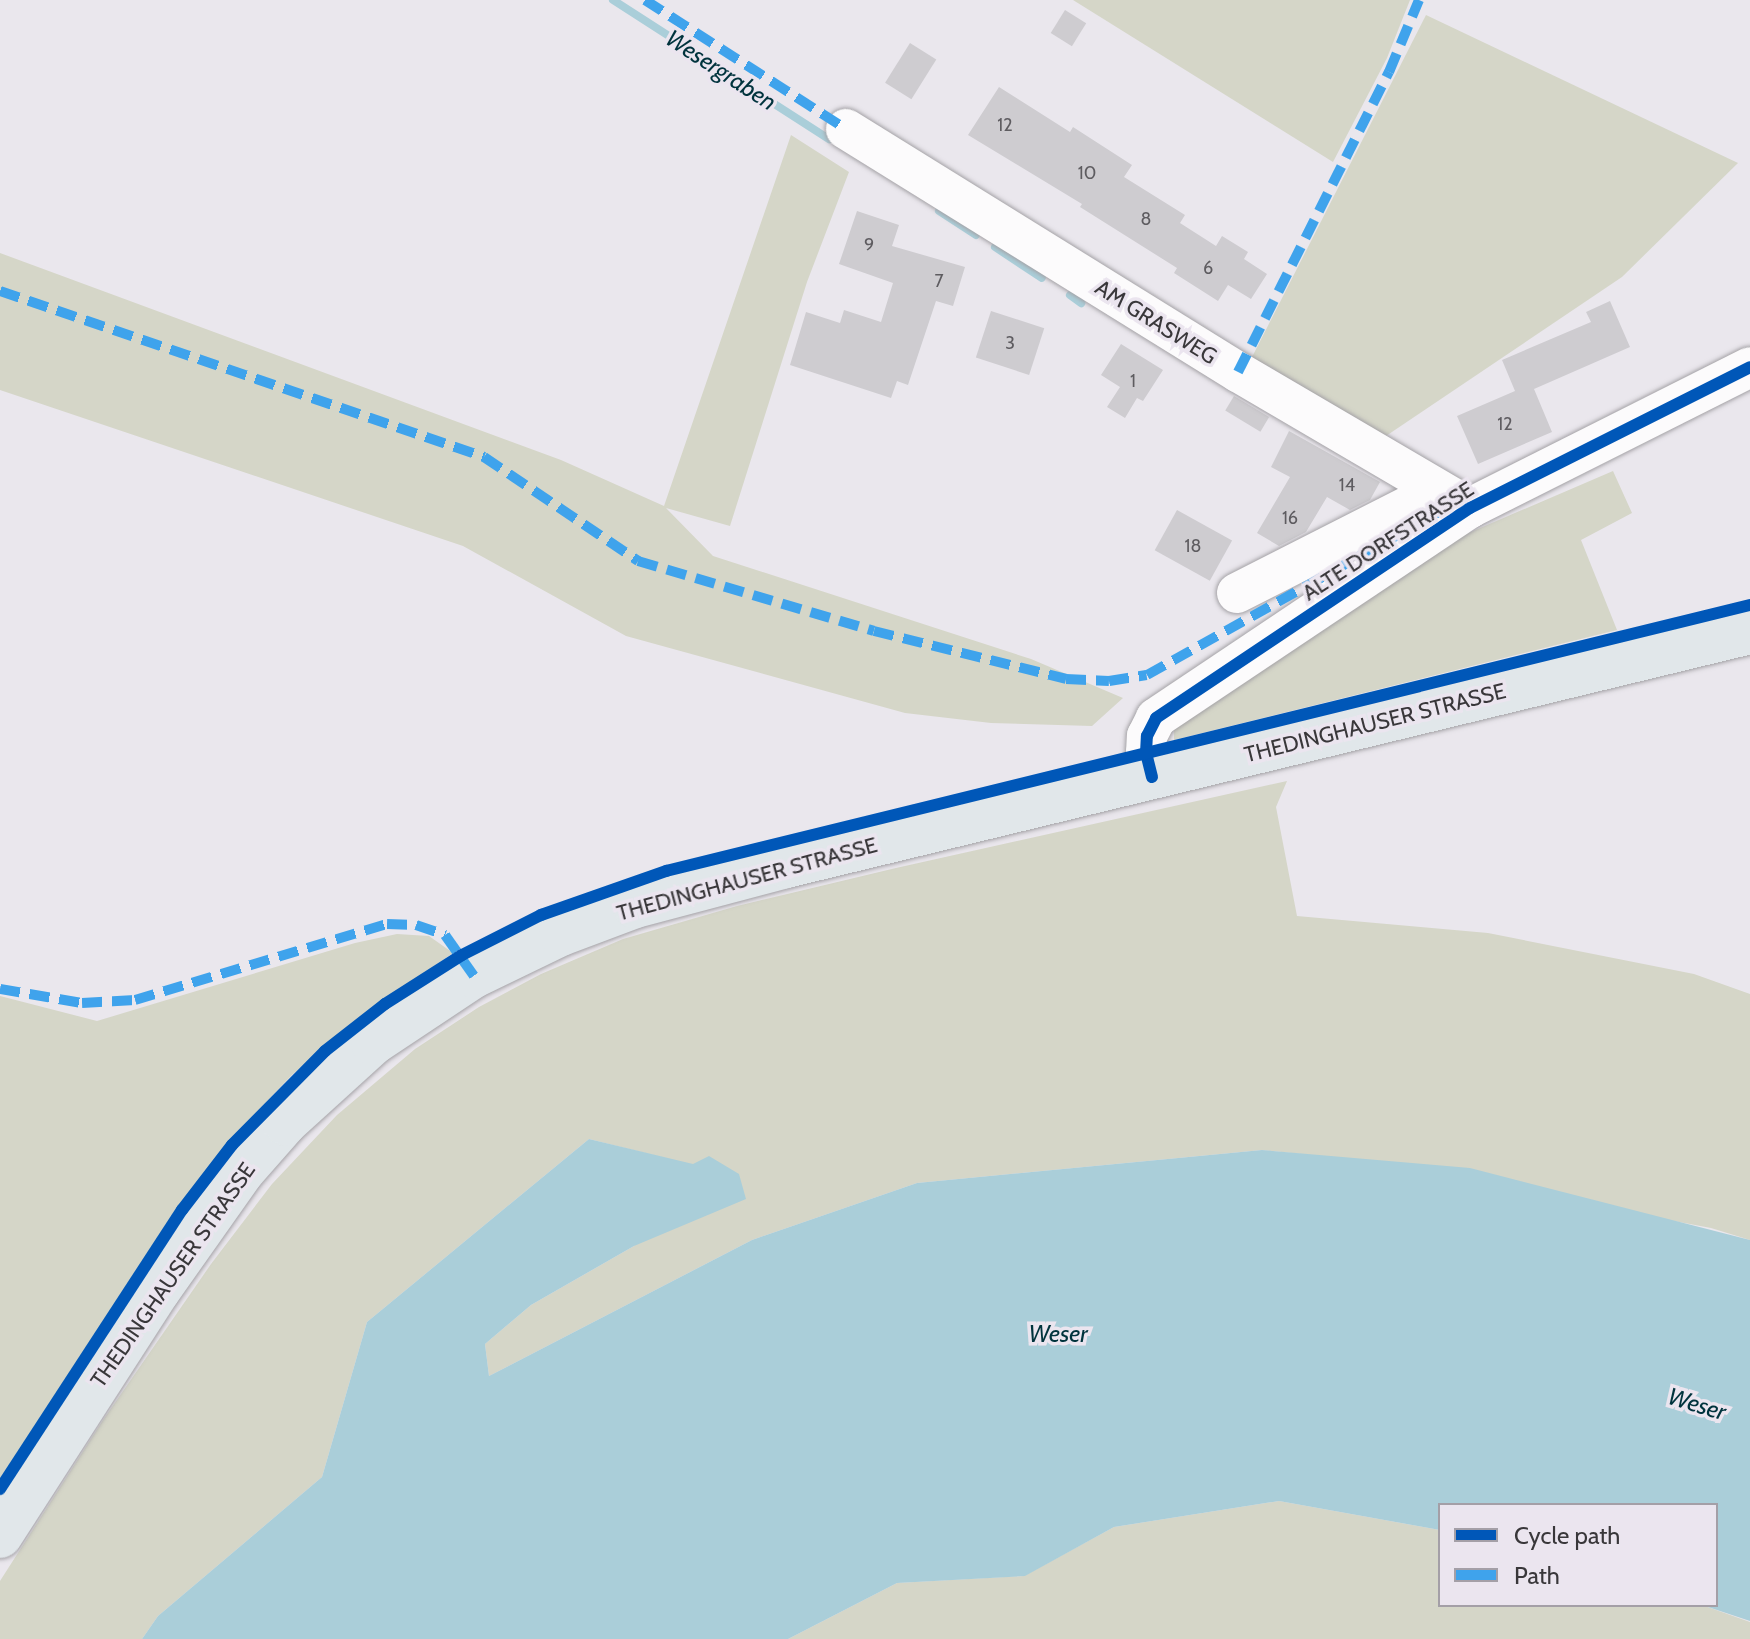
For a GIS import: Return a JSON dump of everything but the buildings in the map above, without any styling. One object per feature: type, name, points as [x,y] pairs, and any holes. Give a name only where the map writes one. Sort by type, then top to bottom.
[{"type":"main road","name":"THEDINGHAUSER STRASSE","points":[[0,1536],[158,1291],[242,1172],[331,1079],[373,1043],[474,976],[561,934],[635,906],[1750,632]]},
{"type":"street","name":"AM GRASWEG","points":[[846,129],[1238,372],[1470,508]]},
{"type":"street","name":"ALTE DORFSTRASSE","points":[[1152,777],[1146,753],[1147,736],[1156,718],[1470,508],[1750,367]]},
{"type":"street","points":[[1237,593],[1422,499],[1432,486]]},
{"type":"shaded area","points":[[1073,0],[1410,0],[1387,58],[1333,162]]},
{"type":"shaded area","points":[[1426,15],[1738,163],[1622,277],[1383,438],[1248,365]]},
{"type":"shaded area","points":[[791,135],[849,172],[807,282],[730,526],[666,508],[713,556],[1031,659],[1123,698],[1092,726],[991,723],[905,713],[626,636],[463,546],[0,390],[0,253],[561,460],[664,506]]},
{"type":"shaded area","points":[[1613,471],[1632,513],[1581,540],[1617,630],[1174,740],[1174,722],[1450,541]]},
{"type":"shaded area","points":[[1287,781],[1276,807],[1297,916],[1488,933],[1694,974],[1750,994],[1750,1240],[1711,1228],[1339,1158],[1262,1150],[917,1183],[752,1240],[489,1376],[485,1344],[531,1305],[634,1246],[693,1165],[589,1139],[367,1322],[322,1477],[158,1616],[142,1639],[0,1639],[0,1581],[103,1420],[211,1264],[272,1184],[337,1115],[415,1049],[479,1007],[541,974],[623,939],[737,906],[896,868]]},
{"type":"shaded area","points":[[397,934],[429,936],[453,953],[364,1014],[292,1075],[234,1136],[182,1202],[0,1481],[0,996],[97,1021],[355,943]]},
{"type":"shaded area","points":[[1279,1501],[1438,1530],[1438,1607],[1708,1607],[1750,1622],[1750,1639],[788,1639],[897,1583],[1024,1576],[1114,1527]]},
{"type":"water","name":"Weser","points":[[589,1139],[693,1164],[709,1156],[739,1174],[746,1199],[634,1246],[531,1305],[485,1344],[489,1376],[752,1240],[917,1183],[1262,1150],[1470,1168],[1750,1240],[1750,1621],[1708,1607],[1718,1607],[1718,1503],[1438,1503],[1438,1530],[1279,1501],[1114,1527],[1025,1576],[897,1583],[788,1639],[142,1639],[158,1616],[322,1477],[367,1322]]},
{"type":"waterway","name":"Wesergraben","points":[[613,0],[829,139]]},
{"type":"waterway","name":"Wesergraben","points":[[939,211],[976,235]]},
{"type":"waterway","name":"Wesergraben","points":[[995,247],[1042,278]]},
{"type":"waterway","name":"Wesergraben","points":[[1070,295],[1081,303]]},
{"type":"marked path","points":[[645,0],[846,129]]},
{"type":"marked path","points":[[1238,372],[1389,72],[1419,0]]},
{"type":"marked path","points":[[0,291],[484,457],[638,561],[874,631],[1066,679],[1109,681],[1147,675],[1439,512],[1449,496]]},
{"type":"marked path","points":[[0,989],[82,1003],[135,1000],[387,924],[416,925],[445,935],[474,976]]},
{"type":"cycle path","points":[[1152,777],[1146,753],[1147,736],[1156,718],[1470,508],[1750,367]]},
{"type":"cycle path","points":[[0,1489],[182,1210],[232,1145],[325,1051],[385,1004],[462,955],[541,915],[666,871],[1750,605]]}]
